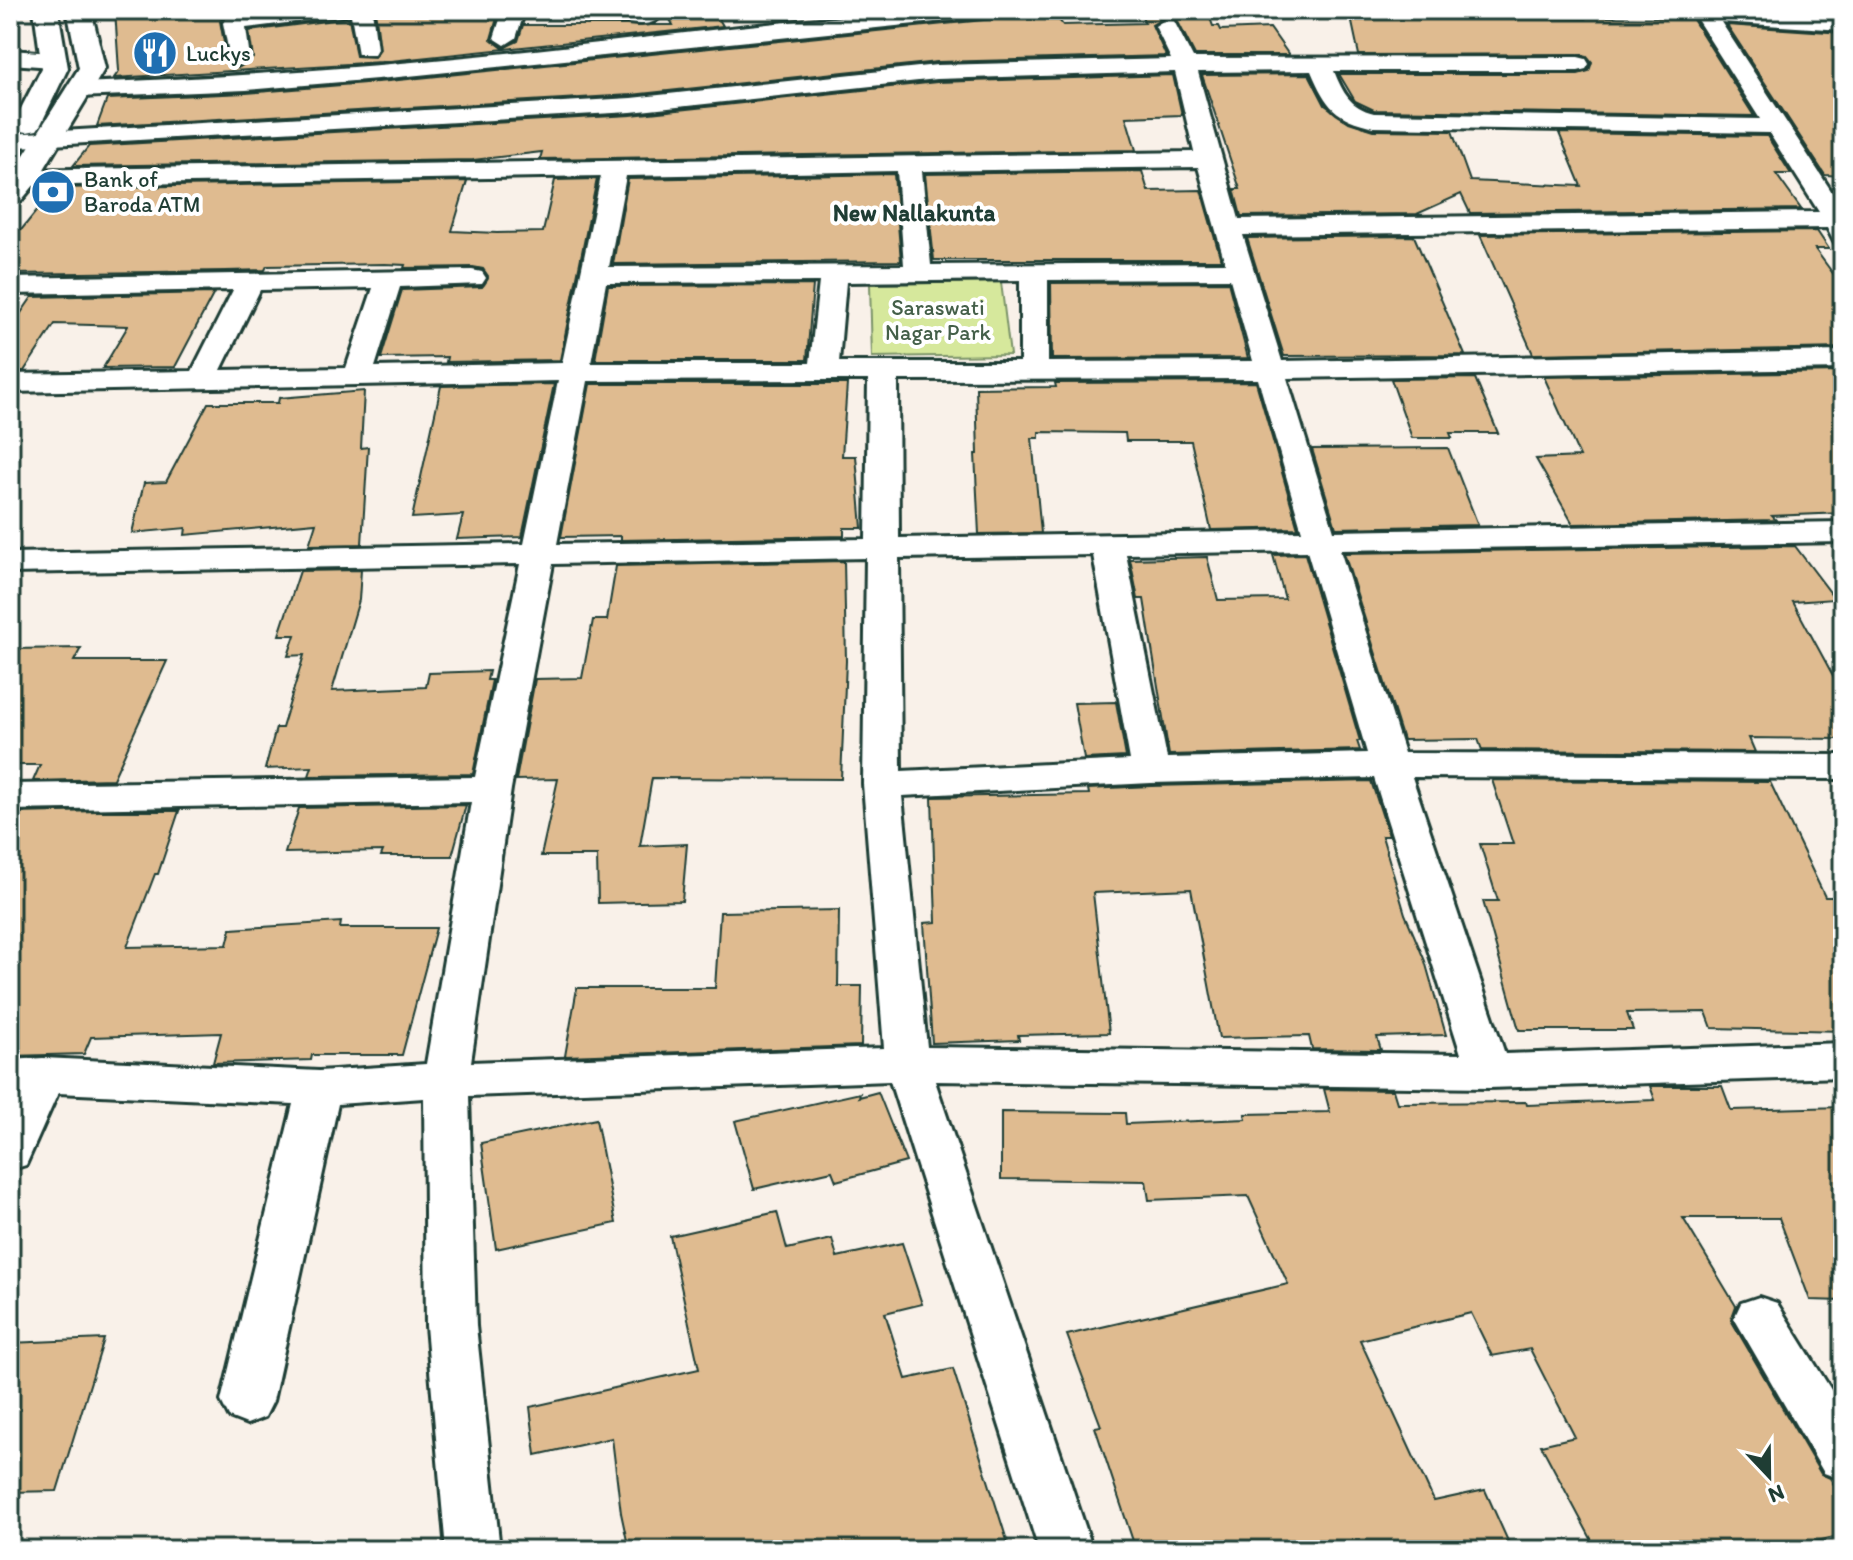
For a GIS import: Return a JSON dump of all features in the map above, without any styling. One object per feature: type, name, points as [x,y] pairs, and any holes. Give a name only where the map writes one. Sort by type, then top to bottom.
[{"type":"main road","points":[[14,144],[55,68],[46,10]]},
{"type":"main road","points":[[15,184],[49,138],[92,68],[79,10]]},
{"type":"street","points":[[239,58],[234,23],[346,10]]},
{"type":"street","points":[[361,10],[366,49]]},
{"type":"street","points":[[505,38],[514,10]]},
{"type":"street","points":[[751,33],[776,10]]},
{"type":"street","points":[[78,90],[299,80],[993,10]]},
{"type":"street","points":[[1704,12],[1843,23]]},
{"type":"street","points":[[1704,12],[1840,228]]},
{"type":"street","points":[[870,20],[879,46],[883,78]]},
{"type":"street","points":[[1166,26],[1185,65],[1208,159],[1273,370],[1321,542],[1389,765],[1489,1071]]},
{"type":"street","points":[[10,57],[53,60]]},
{"type":"street","points":[[14,144],[49,138],[631,105],[937,72],[1185,65],[1578,64]]},
{"type":"street","points":[[1320,65],[1339,109],[1353,116],[1374,120],[1778,126]]},
{"type":"street","points":[[15,184],[615,169],[1208,159]]},
{"type":"street","points":[[909,165],[918,273]]},
{"type":"street","points":[[473,1550],[451,1326],[446,1080],[492,789],[615,169]]},
{"type":"street","points":[[1228,227],[1840,228]]},
{"type":"street","points":[[594,275],[1241,271]]},
{"type":"street","points":[[1034,273],[1034,370]]},
{"type":"street","points":[[824,372],[833,274]]},
{"type":"street","points":[[10,286],[472,278]]},
{"type":"street","points":[[358,376],[389,280]]},
{"type":"street","points":[[202,380],[250,283]]},
{"type":"street","points":[[10,383],[574,372],[1273,370],[1843,360]]},
{"type":"street","points":[[883,371],[882,784],[907,1064],[1066,1550]]},
{"type":"street","points":[[10,563],[1843,532]]},
{"type":"street","points":[[1108,545],[1151,771]]},
{"type":"street","points":[[882,784],[1151,771],[1389,765],[1843,767]]},
{"type":"street","points":[[10,797],[492,789]]},
{"type":"street","points":[[10,1152],[26,1076],[319,1088],[446,1080],[907,1064],[1489,1071],[1843,1060]]},
{"type":"street","points":[[247,1401],[319,1088]]},
{"type":"street","points":[[1759,1318],[1843,1456]]},
{"type":"green space","name":"Saraswati Nagar Park","points":[[1001,282],[1010,355],[872,357],[870,284]]},
{"type":"building","points":[[115,10],[266,10],[226,15],[220,21],[228,64],[238,68],[253,58],[249,31],[349,18],[356,56],[374,57],[380,49],[375,10],[495,10],[497,18],[491,39],[503,48],[518,41],[523,25],[673,25],[665,10],[714,10],[723,26],[381,62],[114,78],[119,71]]},
{"type":"building","points":[[1007,10],[1051,10],[1063,25],[1145,23],[1139,10],[1207,10],[1213,26],[1219,26],[1221,30],[1270,28],[1289,55],[1195,55],[1177,20],[1167,16],[1152,25],[1166,56],[937,62],[631,95],[97,126],[107,99],[246,93],[389,81],[993,19]]},
{"type":"building","points":[[1350,13],[1585,19],[1692,18],[1754,116],[1374,110],[1355,101],[1339,74],[1578,74],[1589,71],[1592,62],[1587,56],[1578,54],[1359,55]]},
{"type":"building","points":[[1727,25],[1843,33],[1843,176],[1825,175]]},
{"type":"building","points":[[1309,74],[1325,105],[1349,122],[1374,130],[1452,131],[1470,181],[1581,186],[1559,133],[1767,136],[1791,174],[1776,174],[1801,209],[1470,213],[1461,194],[1417,214],[1241,216],[1234,189],[1240,189],[1202,75]]},
{"type":"building","points":[[1173,75],[1182,115],[1126,117],[1136,150],[540,159],[542,152],[473,160],[73,166],[89,146],[631,115],[937,82]]},
{"type":"building","points":[[1142,171],[1148,191],[1201,190],[1221,260],[934,260],[925,174]]},
{"type":"building","points":[[894,174],[901,261],[613,264],[628,179]]},
{"type":"building","points":[[597,179],[560,360],[446,362],[447,357],[381,358],[402,290],[482,287],[488,276],[483,269],[473,267],[404,268],[405,265],[385,264],[267,266],[265,270],[10,274],[10,229],[22,229],[55,188],[467,181],[452,231],[497,233],[543,232],[555,180]]},
{"type":"building","points":[[1817,231],[1829,249],[1815,249],[1843,287],[1843,348],[1533,354],[1480,235]]},
{"type":"building","points":[[1414,236],[1465,355],[1284,356],[1247,238]]},
{"type":"building","points":[[1228,282],[1248,358],[1052,359],[1051,283]]},
{"type":"building","points":[[813,285],[807,360],[595,360],[608,286]]},
{"type":"building","points":[[214,293],[175,367],[103,368],[128,326],[55,324],[24,371],[10,371],[10,329],[32,297]]},
{"type":"building","points":[[1843,372],[1843,513],[1772,516],[1776,520],[1573,524],[1536,459],[1580,457],[1544,377]]},
{"type":"building","points":[[1475,378],[1498,433],[1450,433],[1452,438],[1412,438],[1391,379]]},
{"type":"building","points":[[1256,382],[1298,528],[1211,530],[1191,441],[1126,441],[1125,433],[1039,432],[1039,438],[1032,438],[1041,533],[979,534],[976,388],[1056,387],[1055,383]]},
{"type":"building","points":[[554,384],[522,537],[457,539],[463,515],[412,518],[441,386]]},
{"type":"building","points":[[590,384],[847,384],[842,456],[856,456],[862,528],[844,528],[844,536],[621,540],[621,536],[561,537]]},
{"type":"building","points":[[364,391],[361,448],[368,447],[362,544],[309,545],[316,523],[185,535],[186,528],[132,533],[144,483],[166,482],[208,403],[278,403],[279,398]]},
{"type":"building","points":[[1448,448],[1478,525],[1336,528],[1312,449]]},
{"type":"building","points":[[1795,546],[1835,599],[1793,602],[1843,694],[1843,739],[1749,738],[1755,752],[1482,750],[1478,739],[1403,740],[1344,553]]},
{"type":"building","points":[[1305,554],[1360,741],[1357,741],[1360,750],[1169,755],[1144,599],[1138,599],[1130,559],[1207,557],[1218,600],[1285,599],[1273,555]]},
{"type":"building","points":[[844,561],[846,661],[841,779],[652,778],[640,846],[687,844],[682,901],[598,903],[597,856],[541,856],[558,779],[516,780],[535,679],[582,678],[593,620],[607,620],[616,566]]},
{"type":"building","points":[[361,570],[359,600],[332,691],[426,687],[429,673],[489,671],[487,680],[492,680],[473,774],[309,776],[312,767],[265,769],[276,728],[282,728],[304,655],[288,656],[295,635],[279,635],[300,571]]},
{"type":"building","points":[[81,648],[74,661],[167,661],[113,779],[33,781],[40,765],[10,765],[10,649]]},
{"type":"building","points":[[1116,702],[1126,757],[1084,759],[1074,703]]},
{"type":"building","points":[[1492,780],[1770,782],[1825,897],[1843,897],[1843,1031],[1712,1028],[1706,1012],[1627,1013],[1633,1030],[1519,1030],[1483,901],[1498,901],[1480,844],[1513,844]]},
{"type":"building","points":[[1371,781],[1389,836],[1382,836],[1405,914],[1425,961],[1446,1035],[1377,1037],[1381,1050],[1312,1049],[1309,1036],[1219,1038],[1191,889],[1093,893],[1109,1033],[1018,1035],[1019,1040],[932,1043],[924,923],[936,922],[932,797],[1089,794],[1088,789],[1151,786]]},
{"type":"building","points":[[466,805],[452,856],[381,856],[383,851],[285,853],[299,808]]},
{"type":"building","points":[[179,811],[158,874],[155,874],[127,947],[227,945],[231,929],[341,922],[340,928],[436,928],[402,1055],[312,1055],[311,1060],[213,1063],[221,1033],[91,1037],[84,1054],[10,1056],[10,829],[18,813]]},
{"type":"building","points":[[839,910],[838,986],[862,986],[861,1046],[565,1056],[577,988],[715,988],[720,912]]},
{"type":"building","points":[[1650,1086],[1722,1086],[1731,1110],[1843,1107],[1843,1301],[1810,1300],[1779,1218],[1683,1218],[1736,1306],[1731,1320],[1821,1474],[1830,1478],[1843,1500],[1843,1535],[1778,1550],[1597,1550],[1541,1445],[1575,1437],[1530,1349],[1492,1356],[1471,1313],[1360,1340],[1434,1501],[1485,1490],[1512,1550],[1136,1550],[1095,1427],[1101,1426],[1067,1335],[1288,1284],[1248,1196],[1149,1200],[1146,1181],[1001,1179],[1001,1112],[1125,1113],[1126,1124],[1246,1119],[1245,1114],[1330,1112],[1324,1089],[1393,1090],[1397,1103],[1526,1102],[1527,1105],[1655,1100]]},
{"type":"building","points":[[878,1092],[906,1162],[836,1181],[832,1171],[754,1189],[735,1121],[860,1093],[859,1097]]},
{"type":"building","points":[[596,1119],[616,1223],[496,1249],[481,1143]]},
{"type":"building","points":[[777,1212],[787,1249],[832,1239],[837,1257],[902,1243],[922,1304],[885,1313],[906,1379],[953,1369],[1010,1550],[629,1550],[612,1438],[536,1455],[530,1407],[699,1369],[670,1236]]},
{"type":"building","points":[[104,1339],[57,1491],[10,1492],[10,1343]]},
{"type":"place","name":"Luckys","points":[[155,53]]},
{"type":"place","name":"Bank of Baroda ATM","points":[[53,192]]},
{"type":"district","name":"New Nallakunta","points":[[914,213]]}]
